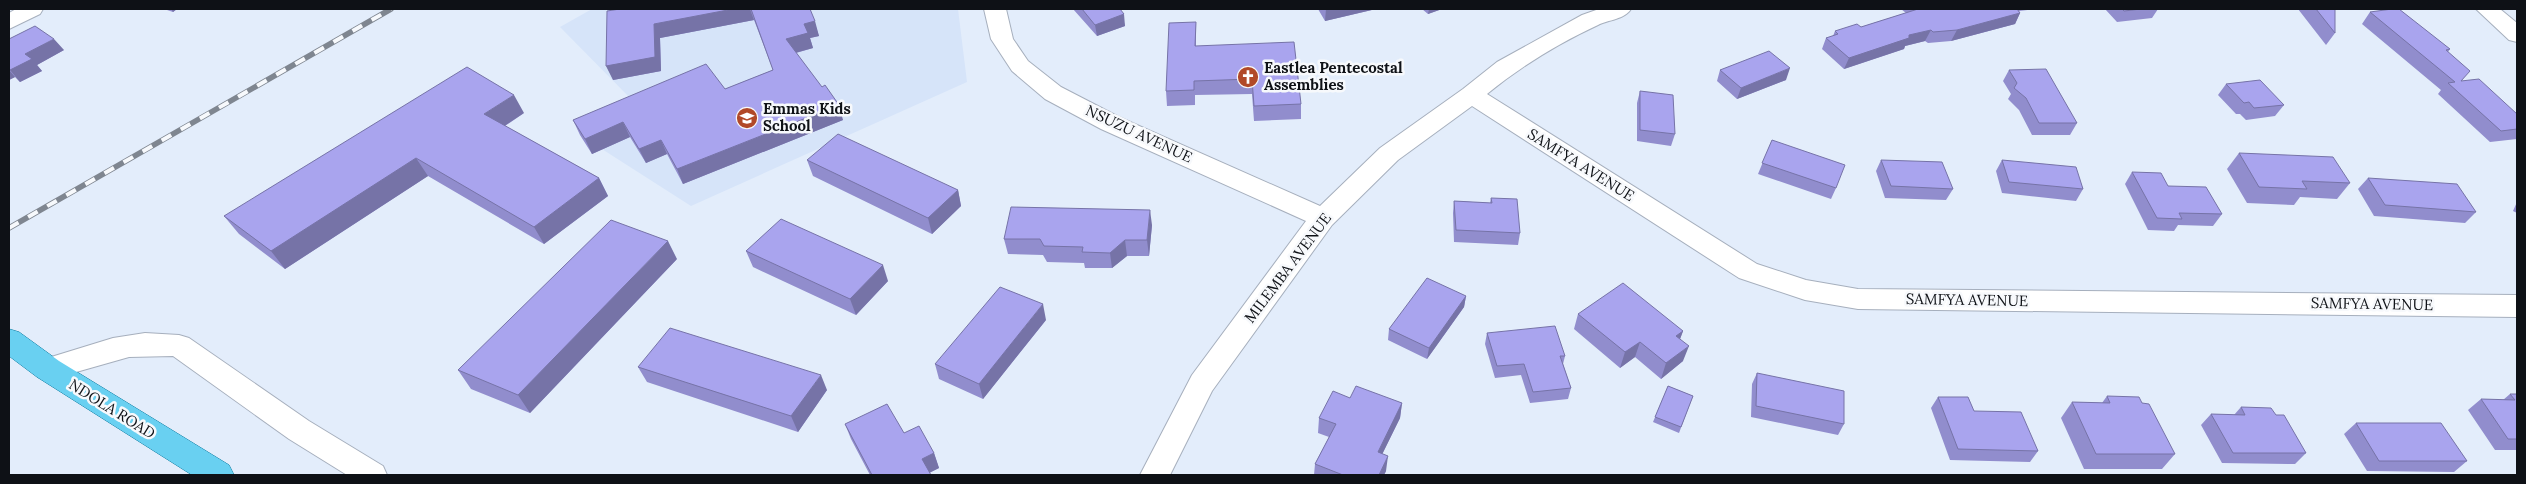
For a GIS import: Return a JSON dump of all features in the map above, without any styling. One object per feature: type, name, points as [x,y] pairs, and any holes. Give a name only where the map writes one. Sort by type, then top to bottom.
[{"type":"main road","name":"NDOLA ROAD","points":[[9,340],[48,369],[218,475]]},
{"type":"street","points":[[9,22],[32,9]]},
{"type":"street","name":"NSUZU AVENUE","points":[[995,9],[1002,39],[1020,66],[1053,93],[1110,123],[1323,218]]},
{"type":"street","name":"MILEMBA AVENUE","points":[[1155,475],[1202,383],[1323,218],[1389,154],[1471,95],[1505,67],[1590,20],[1620,9]]},
{"type":"street","points":[[2488,9],[2517,35]]},
{"type":"street","name":"SAMFYA AVENUE","points":[[1471,95],[1748,271],[1805,290],[1858,299],[2517,306]]},
{"type":"street","points":[[48,369],[130,344],[158,342],[179,346],[299,430],[372,475]]},
{"type":"shaded area","name":"Emmas Kids School","points":[[592,9],[958,9],[967,82],[691,206],[580,135],[632,100],[560,27]]},
{"type":"building","points":[[620,9],[733,9],[654,24],[655,57],[606,66],[607,11]]},
{"type":"building","points":[[751,9],[810,9],[815,21],[804,24],[808,33],[786,39],[822,87],[825,85],[839,105],[677,169],[661,140],[639,149],[623,122],[585,139],[573,120],[706,64],[725,89],[773,70]]},
{"type":"building","points":[[1082,9],[1120,9],[1124,14],[1095,25]]},
{"type":"building","points":[[1918,9],[2017,9],[2020,13],[1957,30],[1933,32],[1931,30],[1909,35],[1909,38],[1849,58],[1826,38],[1838,34],[1835,31],[1857,24],[1861,27]]},
{"type":"building","points":[[2122,9],[2141,9],[2124,11]]},
{"type":"building","points":[[2316,9],[2335,9],[2335,33]]},
{"type":"building","points":[[2399,9],[2450,49],[2446,50],[2470,71],[2461,81],[2479,79],[2517,114],[2517,129],[2501,131],[2448,83],[2455,82],[2370,12]]},
{"type":"building","points":[[1196,22],[1195,46],[1294,42],[1301,104],[1254,106],[1252,79],[1194,81],[1194,90],[1166,91],[1169,23]]},
{"type":"building","points":[[35,26],[54,39],[25,54],[32,59],[10,70],[9,39]]},
{"type":"building","points":[[1769,51],[1790,68],[1741,88],[1720,70]]},
{"type":"building","points":[[467,67],[514,95],[484,114],[599,178],[534,227],[416,158],[271,251],[224,216]]},
{"type":"building","points":[[2046,69],[2077,123],[2039,123],[2026,98],[2014,88],[2017,83],[2009,70]]},
{"type":"building","points":[[2260,80],[2284,105],[2254,108],[2249,102],[2244,103],[2226,84]]},
{"type":"building","points":[[1640,91],[1673,95],[1675,134],[1640,130]]},
{"type":"building","points":[[838,134],[958,190],[928,218],[807,160]]},
{"type":"building","points":[[1772,140],[1845,165],[1836,188],[1762,163]]},
{"type":"building","points":[[2239,153],[2333,157],[2350,183],[2302,181],[2307,189],[2259,187]]},
{"type":"building","points":[[1881,160],[1942,162],[1953,189],[1891,186]]},
{"type":"building","points":[[2002,160],[2076,167],[2083,189],[2009,182]]},
{"type":"building","points":[[2132,172],[2161,173],[2168,186],[2206,187],[2222,214],[2179,213],[2182,219],[2157,218]]},
{"type":"building","points":[[2368,178],[2457,184],[2476,212],[2385,205]]},
{"type":"building","points":[[1491,198],[1517,199],[1520,233],[1456,230],[1454,201],[1492,203]]},
{"type":"building","points":[[1011,207],[1150,210],[1147,240],[1125,240],[1110,253],[1082,252],[1083,247],[1044,246],[1040,239],[1004,239]]},
{"type":"building","points":[[781,219],[883,265],[850,299],[746,251]]},
{"type":"building","points":[[611,220],[668,241],[518,395],[458,370]]},
{"type":"building","points":[[1427,278],[1466,296],[1429,348],[1389,329]]},
{"type":"building","points":[[1623,283],[1683,331],[1676,336],[1689,346],[1666,363],[1640,342],[1625,352],[1578,314]]},
{"type":"building","points":[[1000,287],[1043,304],[979,384],[935,364]]},
{"type":"building","points":[[1555,326],[1565,356],[1560,356],[1571,388],[1533,392],[1524,364],[1497,366],[1487,333]]},
{"type":"building","points":[[670,328],[821,375],[791,416],[638,367]]},
{"type":"building","points":[[1757,373],[1844,391],[1844,424],[1756,406]]},
{"type":"building","points":[[1356,386],[1402,403],[1378,452],[1388,456],[1379,475],[1343,475],[1315,464],[1336,424],[1319,418],[1333,391],[1350,398]]},
{"type":"building","points":[[1668,386],[1693,396],[1681,427],[1655,417]]},
{"type":"building","points":[[2510,394],[2517,394],[2517,439],[2508,439],[2481,399],[2515,400]]},
{"type":"building","points":[[2107,396],[2139,397],[2142,403],[2149,404],[2175,454],[2096,454],[2072,402],[2110,403]]},
{"type":"building","points":[[1938,397],[1968,397],[1974,411],[2021,412],[2038,451],[1958,449]]},
{"type":"building","points":[[887,404],[904,433],[919,426],[934,453],[922,459],[931,475],[872,475],[845,424]]},
{"type":"building","points":[[2241,407],[2271,408],[2276,415],[2284,415],[2306,453],[2233,453],[2211,414],[2245,415]]},
{"type":"building","points":[[2356,423],[2441,423],[2467,461],[2379,461]]},
{"type":"railway","points":[[9,228],[391,9]]},
{"type":"place","name":"Eastlea Pentecostal Assemblies","points":[[1248,77]]},
{"type":"place","name":"Emmas Kids School","points":[[747,118]]}]
